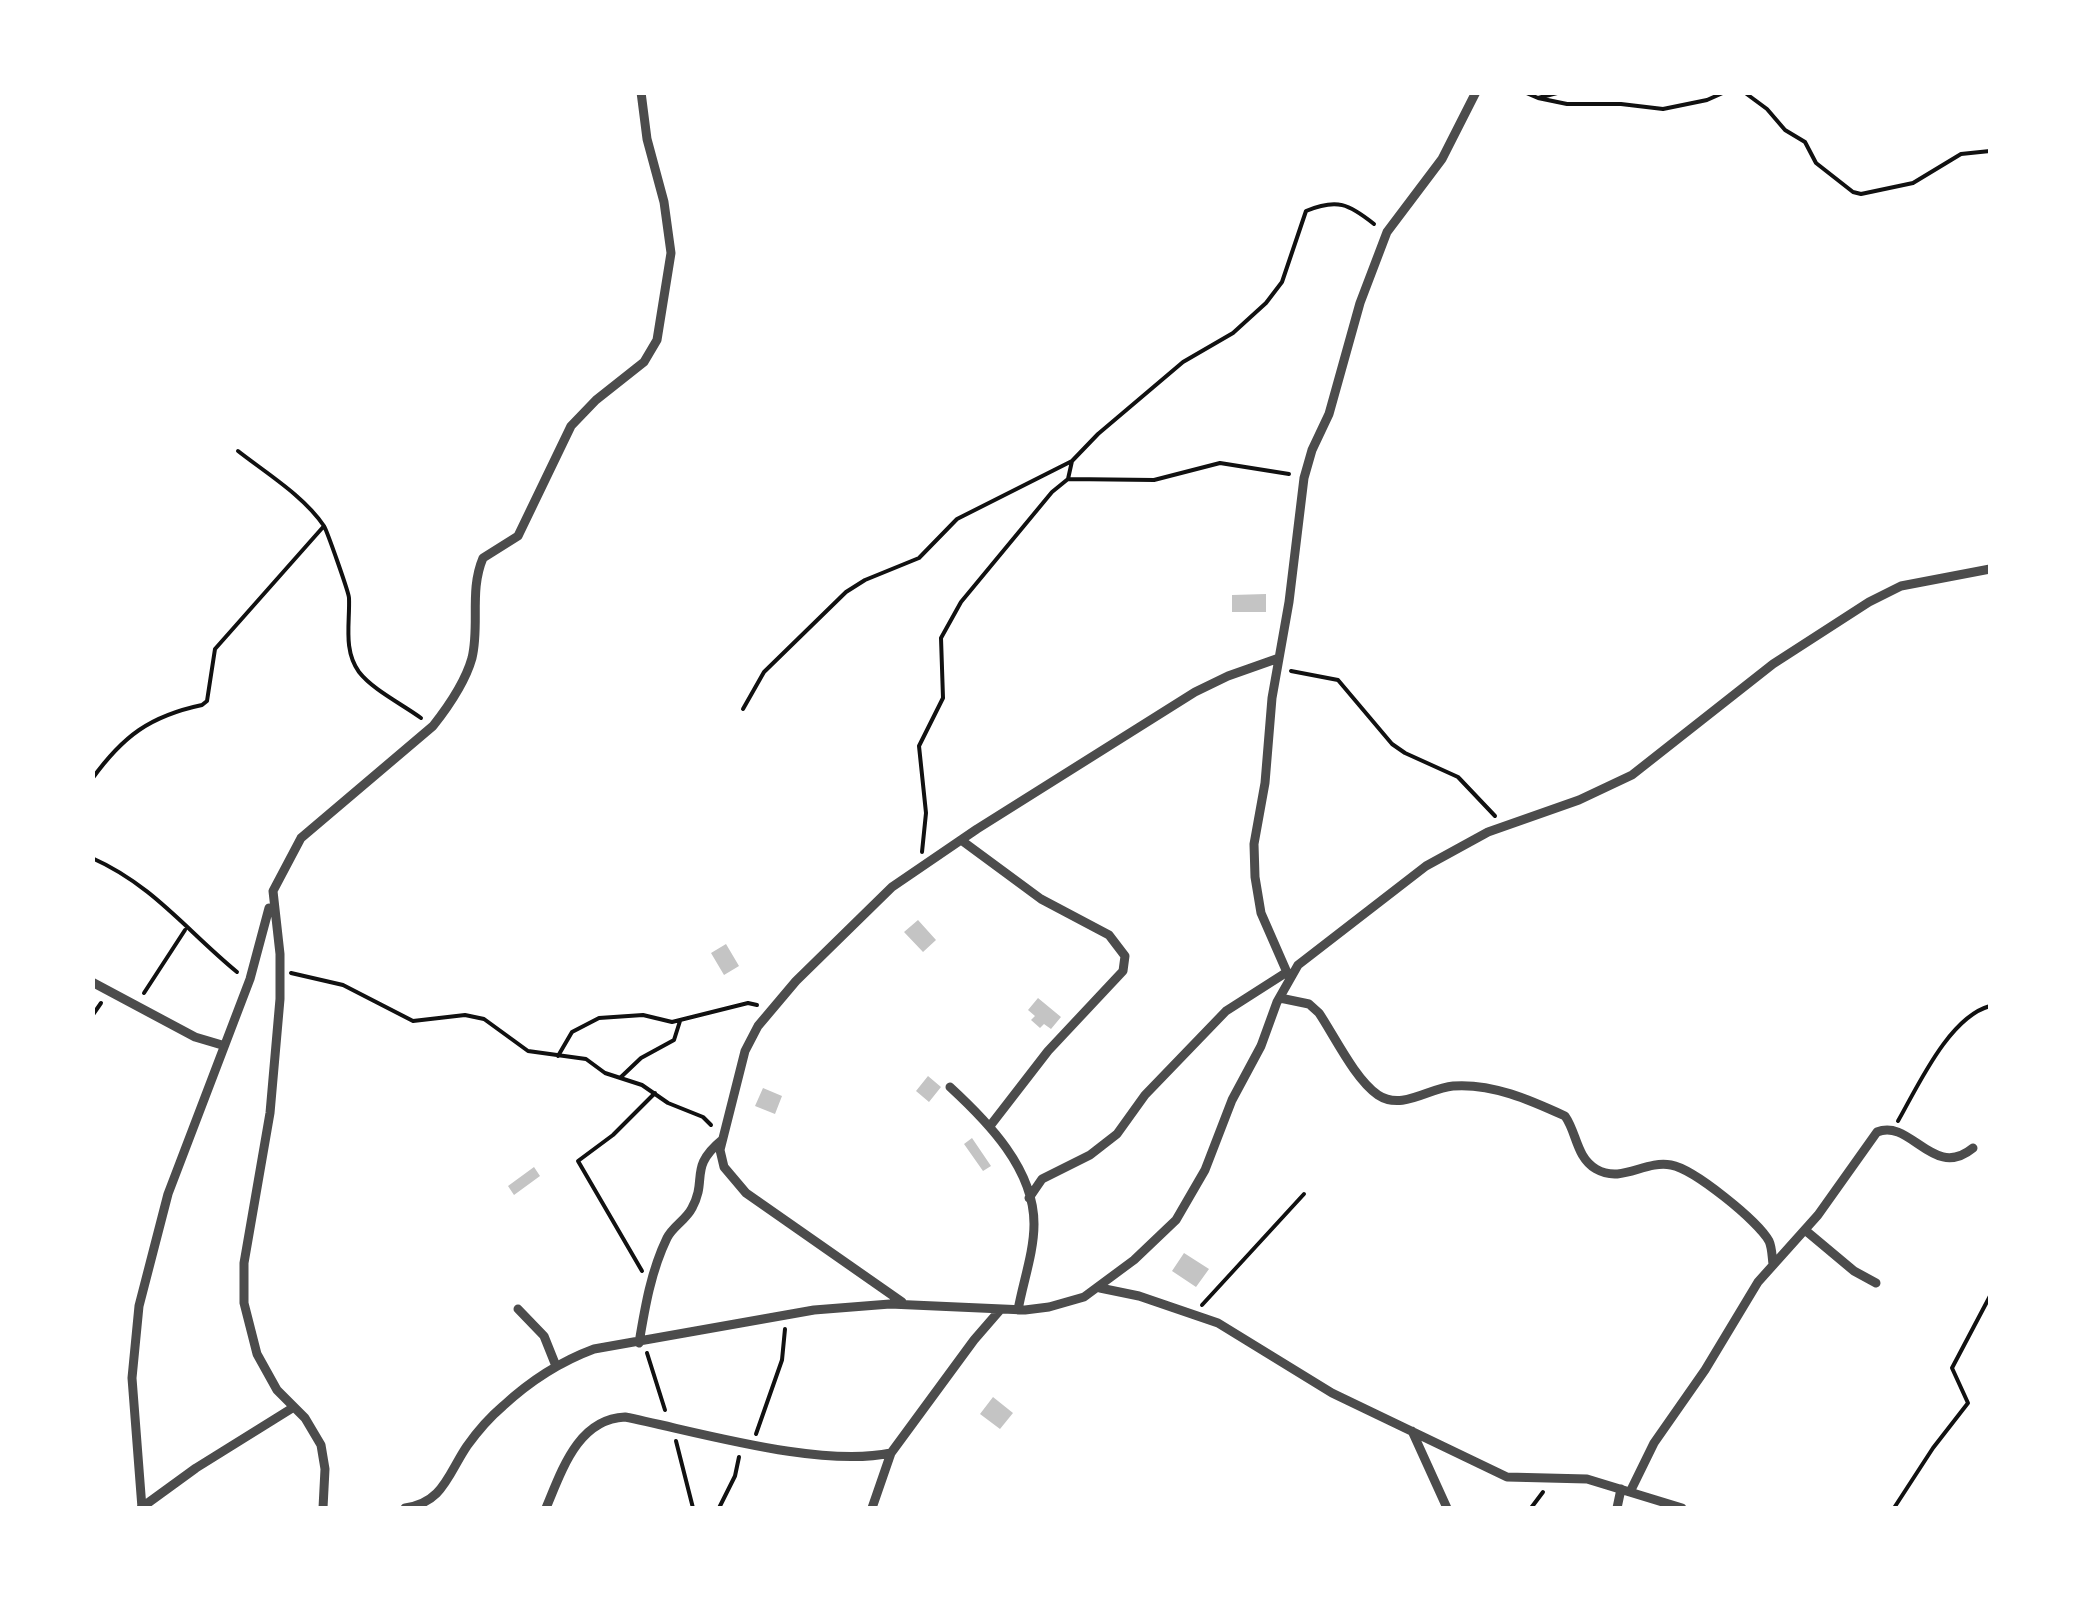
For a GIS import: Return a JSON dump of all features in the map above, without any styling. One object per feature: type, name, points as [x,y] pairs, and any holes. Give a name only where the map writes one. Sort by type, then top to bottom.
[{"type":"street","points":[[142,1508],[132,1378],[139,1306],[168,1194],[248,981],[273,891],[301,838],[433,726],[459,687],[472,658],[475,583],[482,558],[518,536],[571,426],[596,400],[644,362],[656,340],[671,253],[641,92]]},
{"type":"street","points":[[406,1508],[437,1496],[467,1447],[502,1407],[556,1366],[594,1350],[786,1315],[905,1304],[1018,1310],[1066,1303],[1100,1288],[1176,1220],[1206,1170],[1232,1100],[1261,1046],[1288,974],[1261,913],[1254,877],[1254,844],[1304,478],[1329,414],[1360,303],[1387,232],[1442,159],[1476,92]]},
{"type":"street","points":[[1029,1198],[1042,1179],[1090,1155],[1116,1134],[1144,1095],[1226,1011],[1288,974],[1426,866],[1506,825],[1580,800],[1632,774],[1773,664],[1869,602],[1901,586],[1990,569]]},
{"type":"street","points":[[905,1304],[746,1193],[724,1167],[721,1141],[746,1050],[770,1012],[838,936],[892,887],[1195,692],[1228,676],[1278,662]]},
{"type":"street","points":[[961,840],[1041,899],[1109,935],[1125,956],[1123,971],[1048,1051],[990,1126]]},
{"type":"street","points":[[273,891],[281,972],[270,1114],[244,1262],[244,1303],[257,1354],[277,1390],[305,1418],[321,1445],[323,1508]]},
{"type":"street","points":[[92,982],[195,1036],[222,1044]]},
{"type":"street","points":[[1280,998],[1309,1004],[1319,1013],[1367,1086],[1382,1098],[1406,1099],[1449,1086],[1493,1090],[1565,1116],[1583,1156],[1606,1174],[1628,1173],[1656,1164],[1682,1168],[1753,1223],[1770,1243],[1773,1264]]},
{"type":"street","points":[[950,1087],[1009,1150],[1029,1198],[1034,1227],[1018,1310]]},
{"type":"street","points":[[1617,1508],[1654,1443],[1705,1370],[1758,1282],[1805,1230],[1877,1132],[1893,1130],[1927,1151],[1952,1159],[1973,1148]]},
{"type":"street","points":[[643,1342],[650,1283],[668,1237],[693,1207],[704,1156],[721,1141]]},
{"type":"street","points":[[1805,1230],[1854,1271],[1876,1283]]},
{"type":"street","points":[[1100,1288],[1195,1313],[1242,1336],[1332,1393],[1507,1476],[1587,1479],[1682,1508]]},
{"type":"street","points":[[518,1309],[544,1336],[556,1366]]},
{"type":"street","points":[[872,1508],[890,1454],[1000,1310]]},
{"type":"street","points":[[142,1508],[196,1468],[294,1407]]},
{"type":"street","points":[[546,1508],[577,1444],[589,1428],[611,1418],[626,1417],[837,1457],[890,1454]]},
{"type":"street","points":[[1412,1430],[1447,1508]]},
{"type":"path","points":[[1524,92],[1566,104],[1662,109],[1707,100],[1725,92]]},
{"type":"path","points":[[1538,98],[1561,92]]},
{"type":"path","points":[[1744,92],[1805,142],[1816,163],[1861,194],[1913,184],[1961,154],[1990,151]]},
{"type":"path","points":[[743,709],[764,672],[846,592],[864,580],[920,558],[957,518],[1072,461],[1160,380],[1233,333],[1266,303],[1282,282],[1306,211],[1342,202],[1387,232]]},
{"type":"path","points":[[238,450],[324,526],[348,589],[346,619],[352,660],[361,674],[433,726]]},
{"type":"path","points":[[921,867],[926,813],[919,746],[942,698],[940,638],[961,602],[1032,515],[1068,479],[1072,461]]},
{"type":"path","points":[[1068,479],[1154,480],[1220,463],[1304,478]]},
{"type":"path","points":[[92,778],[111,753],[158,716],[202,706],[207,701],[215,650],[324,526]]},
{"type":"path","points":[[1278,662],[1338,680],[1392,744],[1458,777],[1506,825]]},
{"type":"path","points":[[92,858],[140,883],[248,981]]},
{"type":"path","points":[[136,1006],[186,928]]},
{"type":"path","points":[[281,972],[343,985],[413,1020],[465,1015],[484,1018],[528,1051],[586,1059],[605,1073],[655,1094],[668,1104],[703,1116],[721,1141]]},
{"type":"path","points":[[558,1056],[572,1032],[599,1018],[643,1014],[672,1022],[748,1003],[770,1012]]},
{"type":"path","points":[[1893,1130],[1950,1038],[1978,1010],[1990,1006]]},
{"type":"path","points":[[622,1078],[642,1058],[674,1040],[680,1021]]},
{"type":"path","points":[[650,1283],[578,1161],[613,1135],[655,1094]]},
{"type":"path","points":[[1195,1313],[1304,1194]]},
{"type":"path","points":[[1894,1508],[1933,1448],[1968,1404],[1952,1368],[1990,1296]]},
{"type":"path","points":[[719,1508],[735,1476],[740,1452],[764,1416],[782,1360],[786,1315]]},
{"type":"path","points":[[643,1342],[664,1399],[664,1425]]},
{"type":"path","points":[[677,1428],[676,1444],[694,1508]]},
{"type":"path","points":[[1532,1508],[1550,1478]]},
{"type":"building","points":[[1266,594],[1266,612],[1232,612],[1232,595]]},
{"type":"building","points":[[918,920],[936,940],[923,952],[904,932]]},
{"type":"building","points":[[726,944],[739,966],[724,975],[711,953]]},
{"type":"building","points":[[1038,998],[1061,1017],[1051,1029],[1044,1024],[1040,1028],[1031,1020],[1035,1016],[1028,1010]]},
{"type":"building","points":[[928,1076],[941,1087],[929,1102],[916,1091]]},
{"type":"building","points":[[763,1088],[782,1096],[775,1114],[755,1106]]},
{"type":"building","points":[[972,1138],[991,1166],[983,1171],[964,1144]]},
{"type":"building","points":[[534,1167],[540,1176],[514,1195],[508,1186]]},
{"type":"building","points":[[1184,1253],[1209,1269],[1196,1287],[1172,1271]]},
{"type":"building","points":[[993,1397],[1013,1413],[1000,1429],[980,1414]]}]
